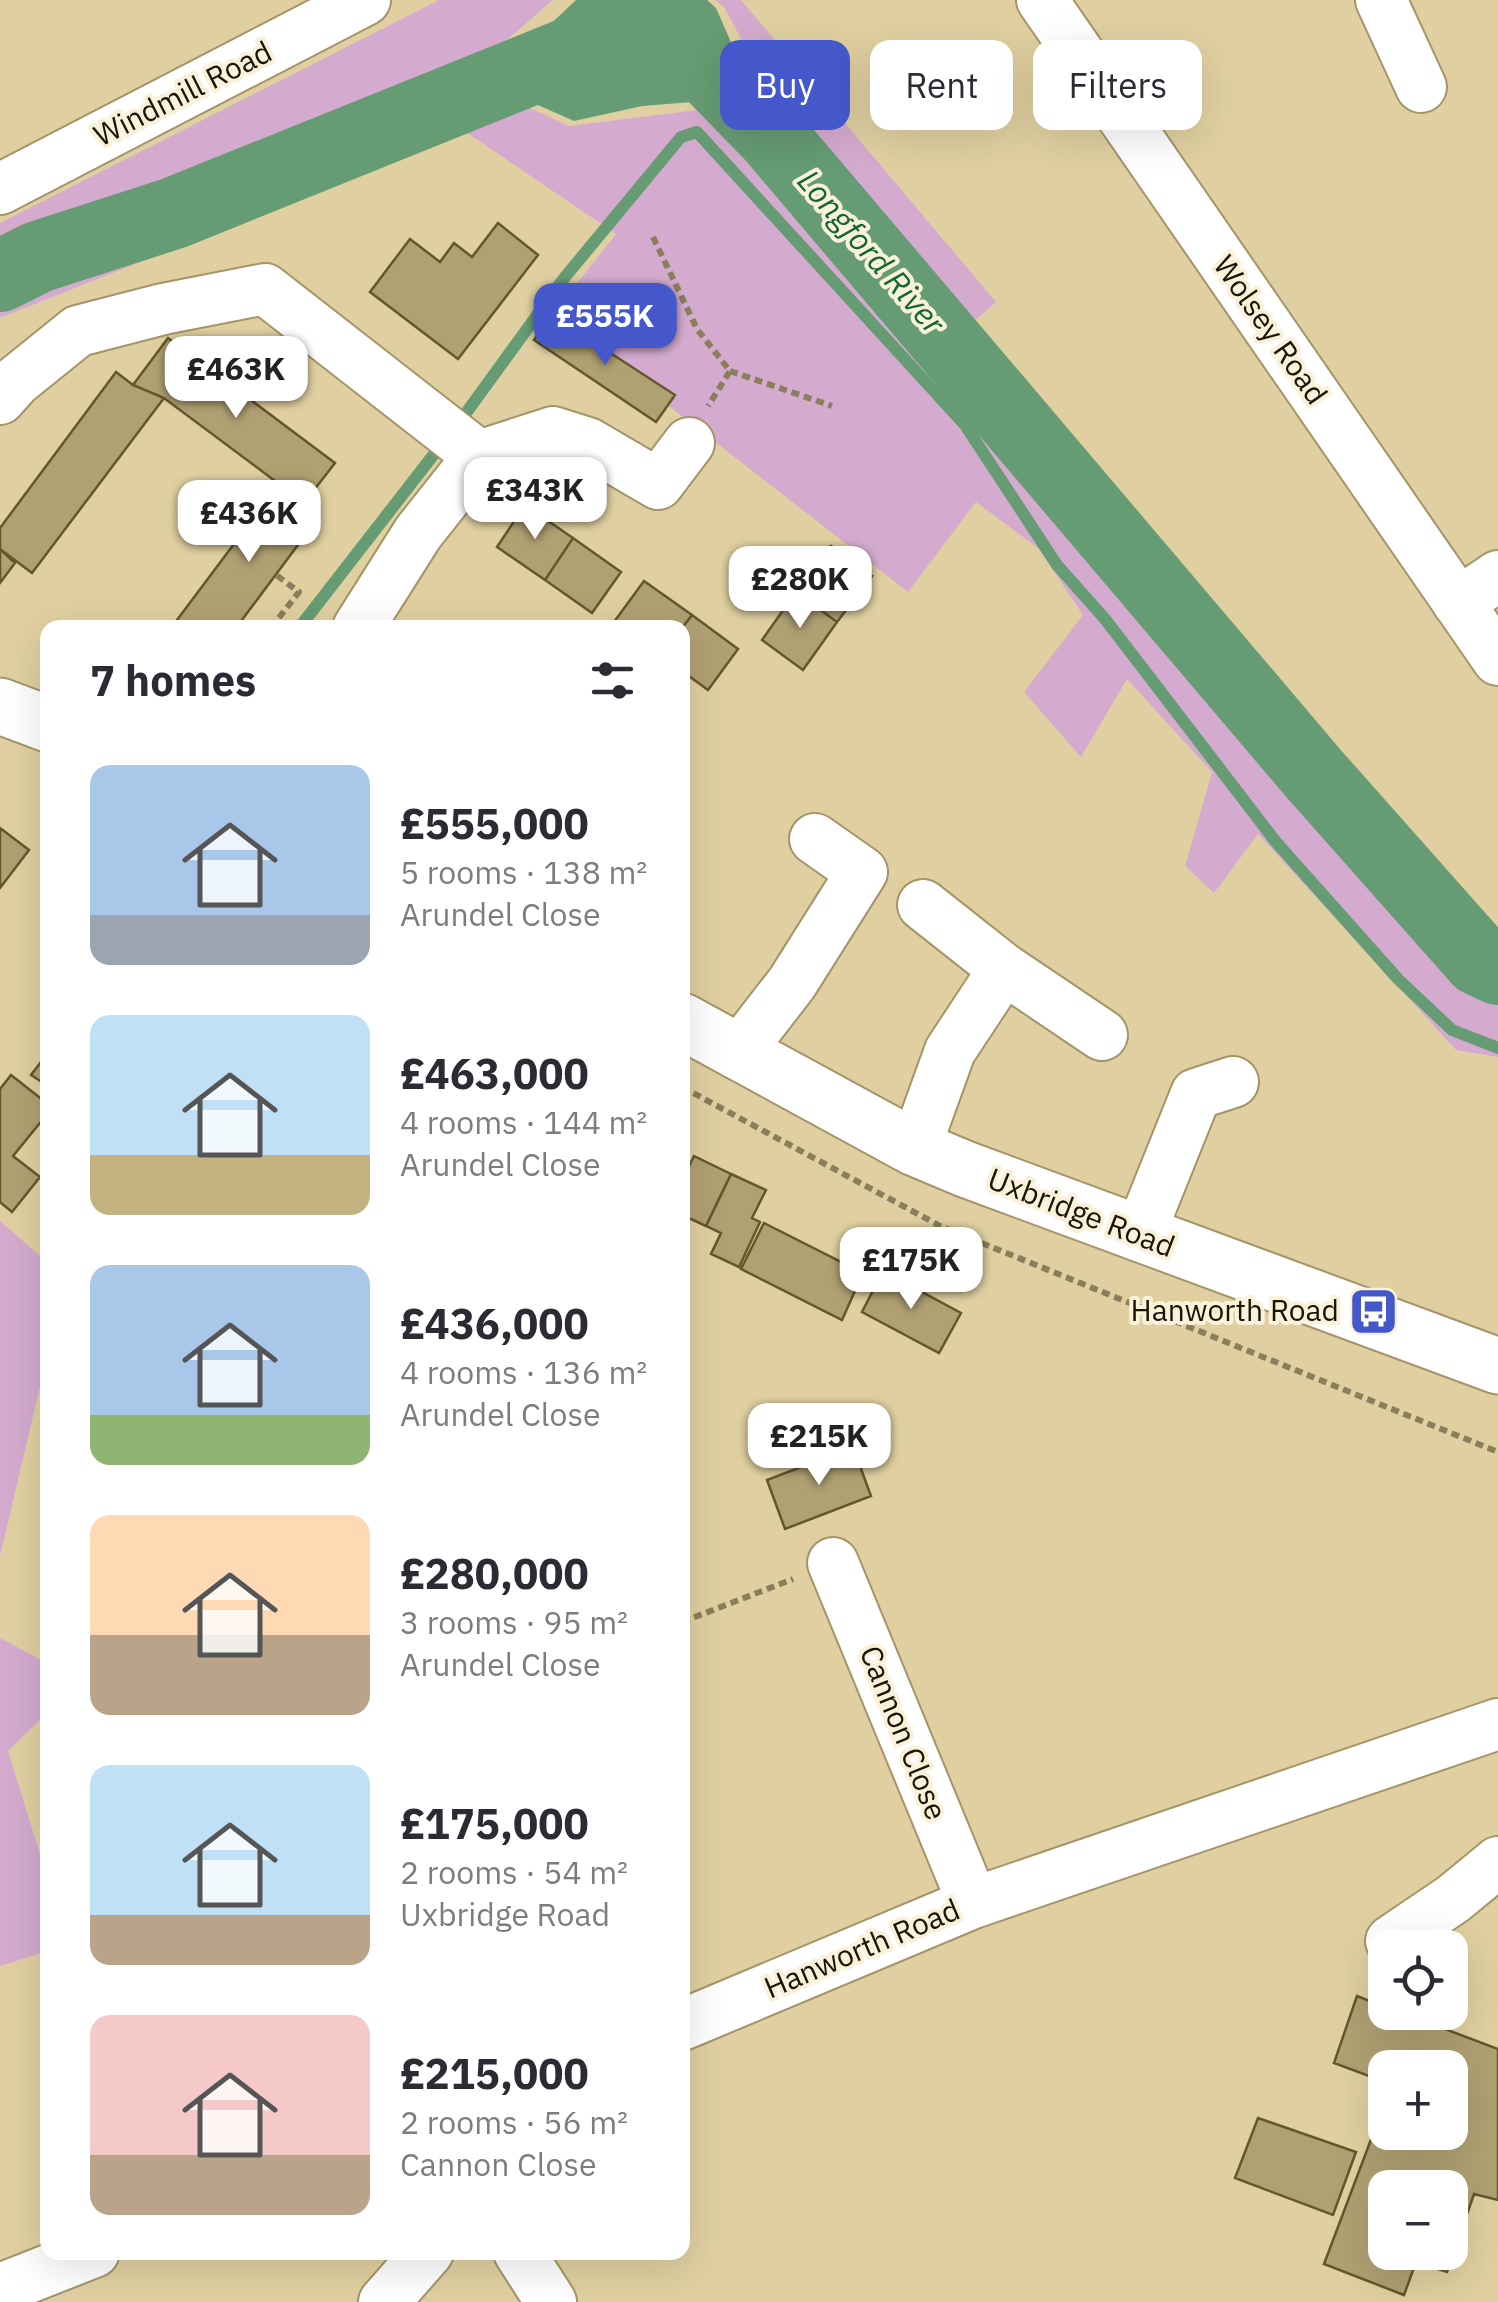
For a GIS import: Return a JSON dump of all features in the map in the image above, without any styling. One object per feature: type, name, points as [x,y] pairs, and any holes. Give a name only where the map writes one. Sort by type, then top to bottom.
[{"type":"main road","points":[[0,706],[40,721]]},
{"type":"main road","name":"Uxbridge Road","points":[[690,1027],[914,1148],[1139,1236],[1498,1366]]},
{"type":"street","name":"Wolsey Road","points":[[1042,0],[1478,589],[1498,660]]},
{"type":"street","points":[[1381,0],[1421,87]]},
{"type":"street","name":"Windmill Road","points":[[0,189],[359,1]]},
{"type":"street","points":[[5,383],[78,332],[163,308],[265,289],[459,440],[553,432],[588,443],[658,484],[689,443]]},
{"type":"street","points":[[363,620],[418,533],[459,440]]},
{"type":"street","points":[[736,1054],[792,983],[862,872],[816,839]]},
{"type":"street","points":[[923,905],[1004,969],[1102,1035]]},
{"type":"street","points":[[914,1148],[950,1051],[1004,969]]},
{"type":"street","points":[[1139,1236],[1198,1082]]},
{"type":"street","name":"Cannon Close","points":[[833,1564],[973,1902]]},
{"type":"street","name":"Hanworth Road","points":[[690,2022],[973,1902],[1498,1724]]},
{"type":"street","points":[[1407,1930],[1498,1862]]},
{"type":"street","points":[[0,2288],[73,2260]]},
{"type":"street","points":[[384,2302],[421,2260]]},
{"type":"path","points":[[653,237],[698,329],[730,370],[832,406]]},
{"type":"path","points":[[689,443],[730,370]]},
{"type":"path","points":[[276,574],[300,592],[278,620]]},
{"type":"path","points":[[690,1091],[942,1227],[1498,1452]]},
{"type":"path","points":[[690,1619],[833,1564]]},
{"type":"shaded area","points":[[439,0],[553,0],[492,53],[0,258],[0,223]]},
{"type":"shaded area","points":[[576,0],[707,0],[716,8],[730,40],[720,40],[720,109],[705,101],[642,106],[574,121],[488,83]]},
{"type":"shaded area","points":[[715,0],[741,0],[775,40],[742,40],[724,7]]},
{"type":"shaded area","points":[[489,89],[569,126],[705,109],[720,114],[720,130],[768,130],[780,134],[997,419],[1053,449],[1083,529],[1370,860],[1418,875],[1423,920],[1498,990],[1498,1057],[1456,1050],[1258,834],[1214,893],[1185,866],[1212,772],[1127,679],[1081,757],[1024,692],[1083,615],[1039,549],[976,502],[908,592],[552,315],[616,234],[466,132],[0,318],[0,287]]},
{"type":"shaded area","points":[[850,129],[996,302],[968,326],[804,130]]},
{"type":"shaded area","points":[[0,1221],[40,1256],[40,1387],[0,1556]]},
{"type":"shaded area","points":[[0,1638],[40,1659],[40,1720],[8,1751],[40,1854],[40,1954],[0,1966]]},
{"type":"building","points":[[498,223],[538,255],[458,359],[370,292],[410,239],[440,262],[454,243],[472,257]]},
{"type":"building","points":[[552,315],[675,395],[656,422],[534,340]]},
{"type":"building","points":[[168,338],[335,463],[300,508],[279,484],[164,398],[133,385]]},
{"type":"building","points":[[116,372],[133,385],[164,398],[32,573],[0,549],[0,528]]},
{"type":"building","points":[[279,484],[315,522],[242,620],[177,620]]},
{"type":"building","points":[[525,505],[573,538],[545,580],[497,547]]},
{"type":"building","points":[[573,538],[621,572],[592,613],[545,580]]},
{"type":"building","points":[[831,546],[872,576],[837,622],[796,592]]},
{"type":"building","points":[[0,549],[15,563],[0,583]]},
{"type":"building","points":[[644,581],[692,615],[688,620],[615,620]]},
{"type":"building","points":[[796,592],[837,622],[803,670],[762,640]]},
{"type":"building","points":[[692,615],[738,649],[708,690],[690,677],[688,620]]},
{"type":"building","points":[[0,828],[29,850],[0,888]]},
{"type":"building","points":[[40,1063],[40,1081],[31,1075]]},
{"type":"building","points":[[11,1075],[40,1098],[40,1123],[13,1156],[40,1177],[12,1212],[0,1202],[0,1089]]},
{"type":"building","points":[[694,1156],[731,1174],[706,1226],[690,1219],[690,1164]]},
{"type":"building","points":[[731,1174],[766,1190],[752,1218],[760,1222],[739,1267],[711,1254],[721,1233],[706,1226]]},
{"type":"building","points":[[764,1223],[863,1273],[842,1320],[741,1269]]},
{"type":"building","points":[[883,1271],[961,1313],[939,1353],[862,1312]]},
{"type":"building","points":[[853,1447],[871,1496],[785,1529],[767,1480]]},
{"type":"building","points":[[1357,1996],[1368,2000],[1368,2030],[1448,2030],[1498,2049],[1498,2200],[1474,2194],[1468,2211],[1468,2170],[1368,2170],[1368,2270],[1413,2270],[1404,2295],[1324,2264],[1368,2147],[1468,2150],[1468,2050],[1368,2050],[1368,2076],[1334,2063]]},
{"type":"building","points":[[1258,2118],[1356,2152],[1333,2215],[1235,2178]]},
{"type":"waterway","name":"Longford River","points":[[0,276],[38,257],[174,213],[583,48]]},
{"type":"waterway","name":"Longford River","points":[[703,65],[772,136],[1314,774],[1479,960],[1498,969]]},
{"type":"waterway","points":[[458,424],[565,277],[681,137],[697,132],[965,425],[1057,565],[1105,619],[1276,842],[1398,979],[1452,1030],[1498,1048]]},
{"type":"waterway","points":[[305,620],[445,440]]},
{"type":"place","name":"Hanworth Road","points":[[1374,1311]]}]
